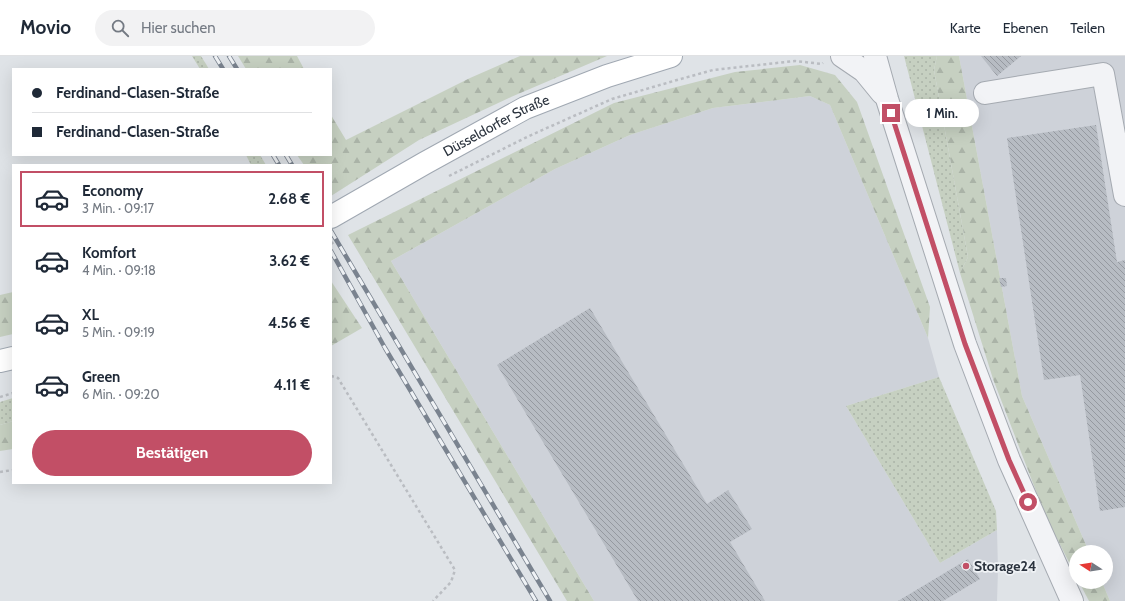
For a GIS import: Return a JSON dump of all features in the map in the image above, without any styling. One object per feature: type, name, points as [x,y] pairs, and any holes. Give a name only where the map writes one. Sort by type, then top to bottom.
[{"type":"main road","name":"Düsseldorfer Straße","points":[[332,216],[424,163],[525,108],[607,76],[671,56]]},
{"type":"main road","points":[[0,361],[12,358]]},
{"type":"street","points":[[875,56],[965,344],[1009,460],[1072,601]]},
{"type":"street","points":[[833,58],[864,71],[887,98]]},
{"type":"street","points":[[985,92],[1103,74],[1125,195]]},
{"type":"path","points":[[447,177],[530,136],[612,99],[713,70],[795,61],[822,64],[833,58]]},
{"type":"path","points":[[332,243],[342,235]]},
{"type":"path","points":[[332,376],[338,378],[455,570],[451,582],[432,601]]},
{"type":"path","points":[[0,396],[12,393]]},
{"type":"path","points":[[0,472],[12,470]]},
{"type":"shaded area","points":[[959,56],[1125,56],[1125,601],[1110,601],[1105,589],[1113,589],[1113,545],[1086,545],[1022,396]]},
{"type":"shaded area","points":[[810,96],[830,105],[928,338],[939,377],[846,406],[940,563],[997,530],[997,601],[594,601],[391,261],[555,169],[630,135],[713,108]]},
{"type":"green space","points":[[192,56],[201,56],[208,68],[199,68]]},
{"type":"green space","points":[[238,56],[297,56],[303,68],[245,68]]},
{"type":"green space","points":[[520,56],[607,56],[511,97],[419,140],[332,195],[332,164],[303,164],[298,156],[332,156],[332,117],[346,140],[470,78]]},
{"type":"green space","points":[[904,56],[937,56],[934,70],[968,257],[960,273]]},
{"type":"green space","points":[[937,56],[959,56],[1022,396],[1086,545],[1069,545],[1069,562],[1046,517],[993,379],[960,273],[968,257],[934,70]]},
{"type":"green space","points":[[800,65],[835,75],[857,102],[930,307],[928,338],[830,105],[810,96],[713,108],[630,135],[555,169],[391,261],[594,601],[567,601],[348,235],[614,103],[735,72]]},
{"type":"green space","points":[[246,156],[261,156],[265,164],[250,164]]},
{"type":"green space","points":[[332,283],[362,328],[332,345]]},
{"type":"green space","points":[[12,292],[12,334],[0,337],[0,295]]},
{"type":"green space","points":[[939,377],[996,511],[997,530],[940,563],[846,406]]},
{"type":"green space","points":[[12,398],[12,421],[0,425],[0,402]]},
{"type":"green space","points":[[12,421],[12,449],[0,451],[0,425]]},
{"type":"green space","points":[[1083,589],[1105,589],[1110,601],[1089,601]]},
{"type":"building","points":[[981,56],[1021,56],[997,76]]},
{"type":"building","points":[[1096,125],[1117,262],[1125,260],[1125,507],[1100,511],[1080,375],[1044,380],[1007,138]]},
{"type":"building","points":[[999,278],[1006,278],[1007,286],[1001,287]]},
{"type":"building","points":[[590,308],[707,504],[728,490],[752,529],[730,542],[765,601],[638,601],[497,365]]},
{"type":"building","points":[[968,559],[980,579],[943,601],[898,601]]},
{"type":"railway","points":[[215,56],[222,68]]},
{"type":"railway","points":[[229,56],[236,68]]},
{"type":"railway","points":[[274,156],[278,164]]},
{"type":"railway","points":[[287,156],[291,164]]},
{"type":"railway","points":[[332,233],[550,601]]},
{"type":"railway","points":[[332,253],[385,348],[536,601]]},
{"type":"place","name":"Storage24","points":[[966,566]]},
{"type":"route","points":[[891,113],[965,344],[1009,460],[1028,502]]}]
